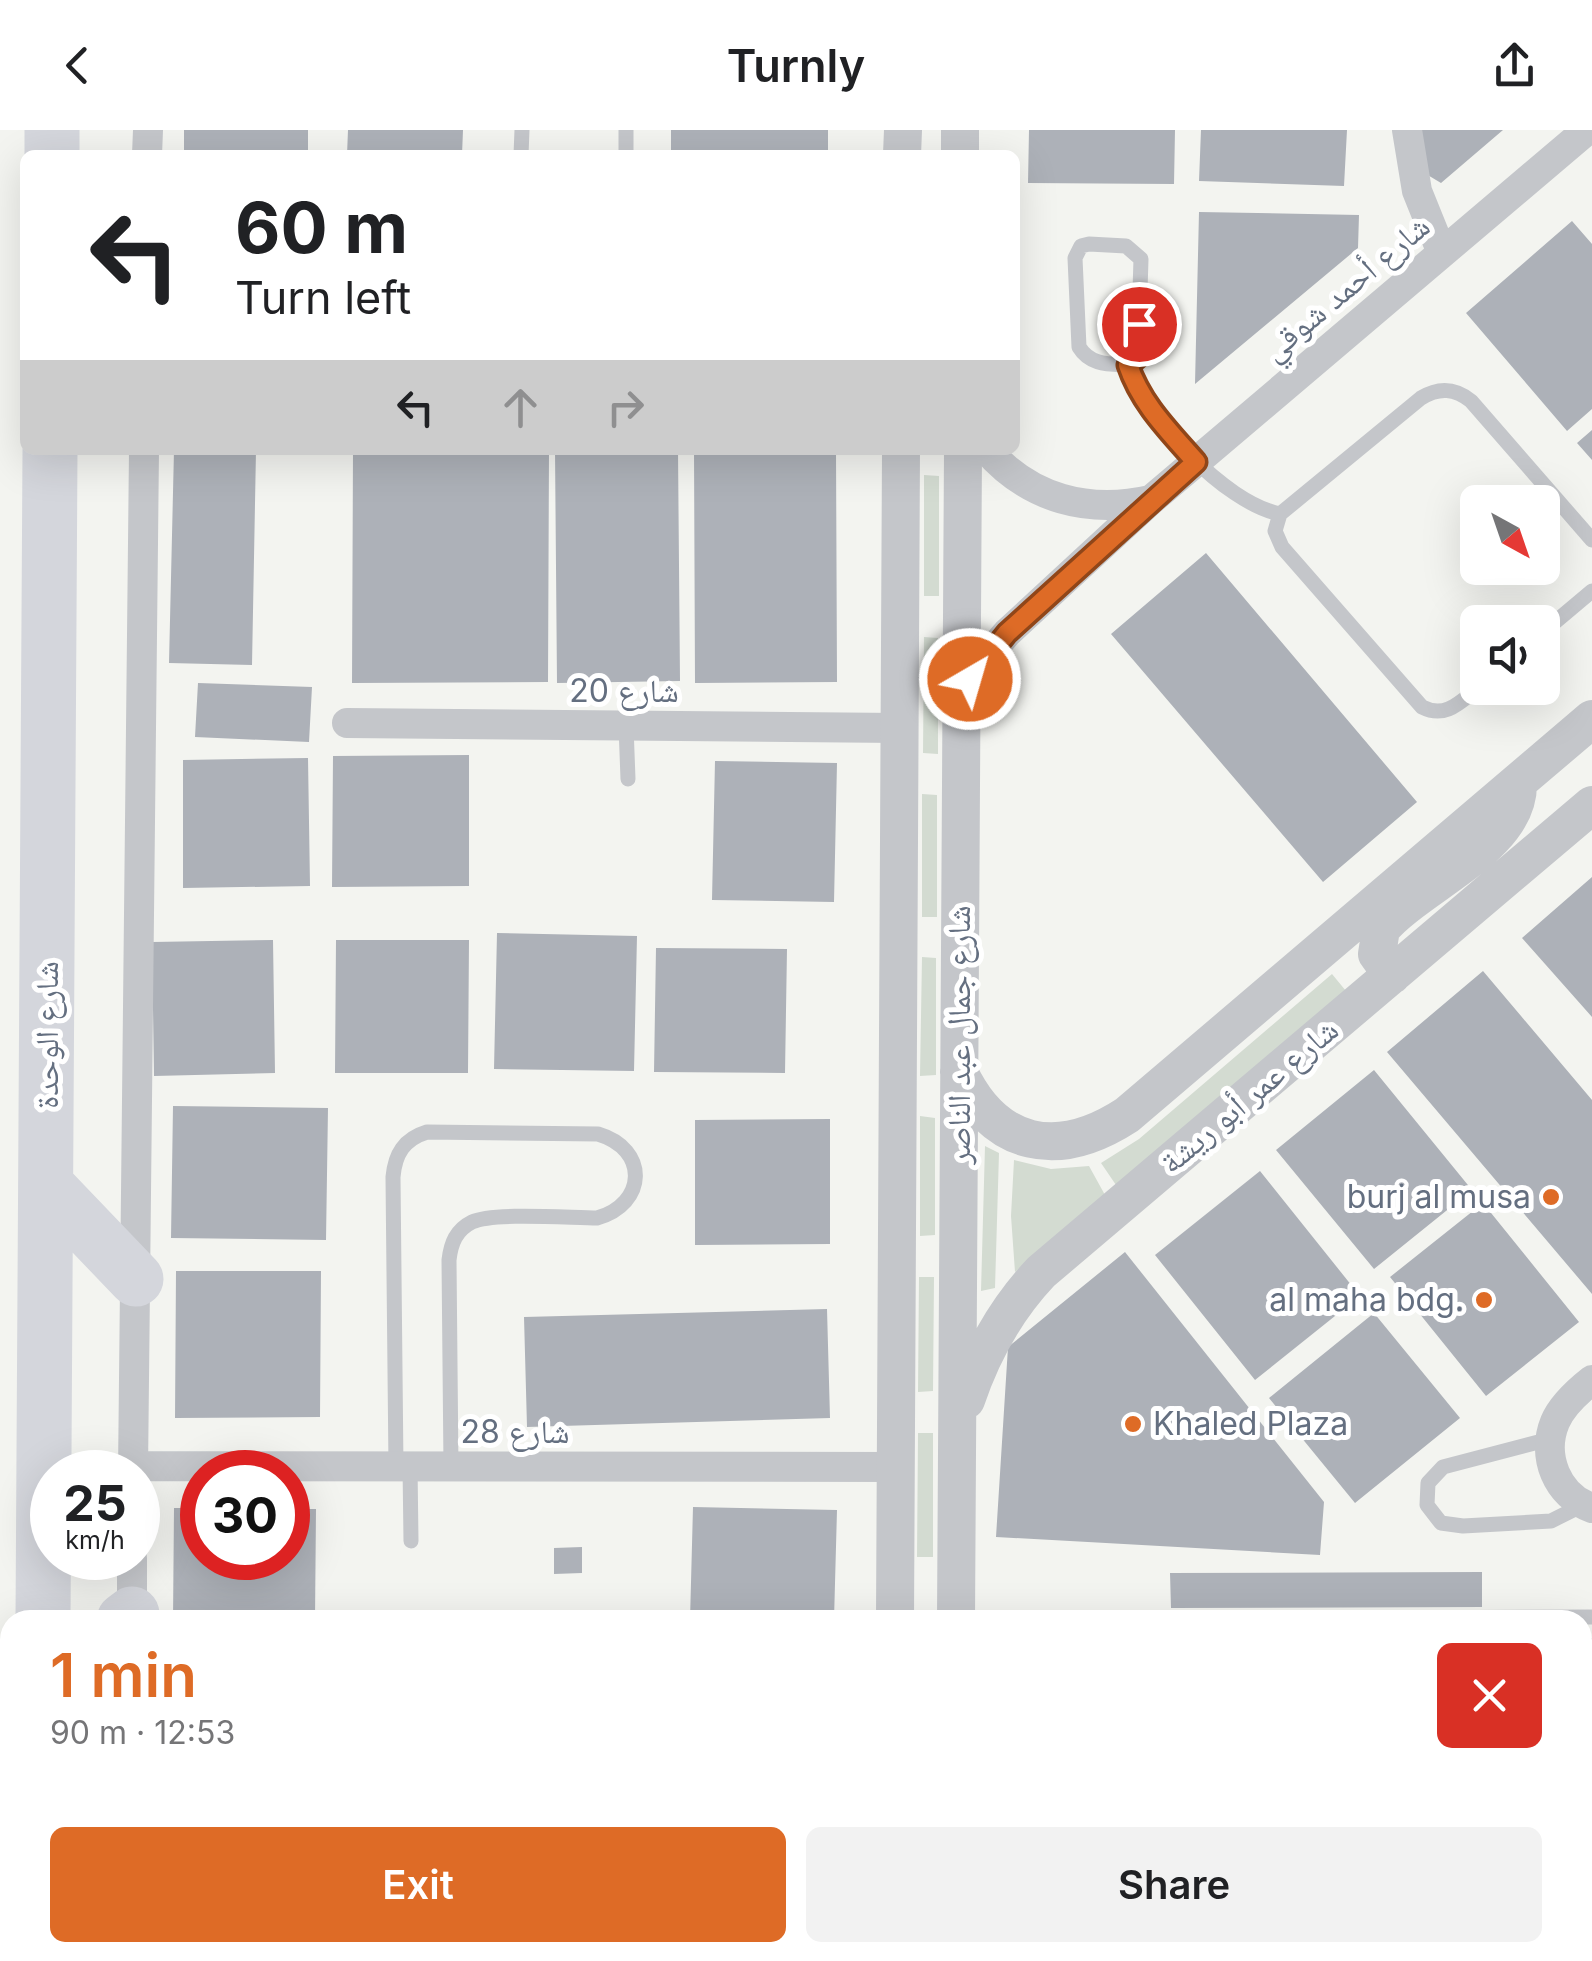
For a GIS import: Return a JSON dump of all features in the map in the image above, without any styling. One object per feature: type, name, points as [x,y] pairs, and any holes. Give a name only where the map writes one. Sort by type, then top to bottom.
[{"type":"highway","name":"شارع الوحدة","points":[[43,1610],[50,455]]},
{"type":"highway","points":[[46,1186],[136,1279]]},
{"type":"street","points":[[1407,130],[1418,191],[1442,252]]},
{"type":"street","name":"شارع أحمد شوقي","points":[[960,696],[1007,633],[1150,500],[1586,130]]},
{"type":"street","points":[[133,1450],[144,455]]},
{"type":"street","name":"شارع جمال عبد الناصر","points":[[895,1610],[901,455]]},
{"type":"street","name":"شارع جمال عبد الناصر","points":[[956,1610],[963,455]]},
{"type":"street","points":[[993,455],[1019,480],[1069,502],[1124,506],[1150,500]]},
{"type":"street","name":"شارع عمر أبو ريشة","points":[[959,1072],[972,1099],[988,1118],[1012,1132],[1060,1142],[1084,1138],[1106,1128],[1127,1115],[1592,719]]},
{"type":"street","name":"شارع 20","points":[[347,723],[900,728]]},
{"type":"street","points":[[1392,975],[1378,954],[1381,929],[1498,834],[1514,810],[1518,782]]},
{"type":"street","name":"شارع عمر أبو ريشة","points":[[957,1426],[982,1358],[1018,1296],[1041,1272],[1592,805]]},
{"type":"street","points":[[1586,1384],[1555,1419],[1550,1459],[1556,1477],[1568,1493],[1587,1507]]},
{"type":"street","name":"شارع 28","points":[[160,1469],[896,1468]]},
{"type":"street","points":[[129,1610],[131,1580]]},
{"type":"lane","points":[[1084,244],[1126,246],[1141,259],[1138,354],[1128,365],[1096,362],[1079,347],[1075,258],[1084,244]]},
{"type":"lane","points":[[1128,365],[1148,408],[1196,462],[1254,505],[1280,514]]},
{"type":"lane","points":[[1460,702],[1440,712],[1422,707],[1282,547],[1276,531],[1280,514],[1421,398],[1430,392],[1452,390],[1471,401],[1592,540]]},
{"type":"lane","points":[[1560,618],[1592,591]]},
{"type":"lane","points":[[626,726],[628,778]]},
{"type":"lane","points":[[411,1541],[403,1466],[393,1177],[398,1153],[415,1136],[427,1132],[598,1134],[613,1138],[634,1160],[636,1176],[625,1205],[612,1214],[597,1218],[480,1219],[460,1229],[454,1238],[448,1260],[451,1466]]},
{"type":"lane","points":[[1550,1439],[1444,1466],[1428,1483],[1426,1505],[1441,1523],[1463,1526],[1550,1521],[1587,1507]]},
{"type":"shaded area","points":[[924,475],[939,476],[939,596],[924,596]]},
{"type":"shaded area","points":[[924,637],[938,638],[938,754],[923,753]]},
{"type":"shaded area","points":[[922,794],[937,795],[937,917],[922,917]]},
{"type":"shaded area","points":[[922,957],[936,958],[936,1075],[920,1076]]},
{"type":"shaded area","points":[[1332,974],[1346,991],[1116,1185],[1101,1163],[1139,1139]]},
{"type":"shaded area","points":[[920,1116],[935,1118],[935,1235],[920,1236]]},
{"type":"shaded area","points":[[985,1146],[999,1153],[995,1288],[981,1291]]},
{"type":"shaded area","points":[[1014,1160],[1051,1169],[1089,1166],[1105,1195],[1015,1272],[1011,1216]]},
{"type":"shaded area","points":[[919,1277],[934,1277],[933,1391],[918,1392]]},
{"type":"shaded area","points":[[918,1433],[933,1433],[933,1557],[917,1557]]},
{"type":"building","points":[[184,130],[308,130],[308,150],[184,150]]},
{"type":"building","points":[[348,130],[463,130],[462,150],[347,150]]},
{"type":"building","points":[[671,130],[828,130],[828,150],[671,150]]},
{"type":"building","points":[[1029,130],[1175,130],[1174,184],[1028,183]]},
{"type":"building","points":[[1201,130],[1347,130],[1344,186],[1199,181]]},
{"type":"building","points":[[1422,130],[1503,130],[1441,183],[1421,171]]},
{"type":"building","points":[[1199,212],[1359,215],[1358,248],[1195,384]]},
{"type":"building","points":[[1572,221],[1592,244],[1592,409],[1567,431],[1466,313]]},
{"type":"building","points":[[1592,430],[1592,460],[1577,443]]},
{"type":"building","points":[[174,455],[256,455],[252,665],[169,663]]},
{"type":"building","points":[[353,455],[549,455],[548,682],[352,683]]},
{"type":"building","points":[[555,455],[678,455],[680,681],[557,683]]},
{"type":"building","points":[[694,455],[836,455],[837,682],[695,683]]},
{"type":"building","points":[[1206,553],[1417,802],[1323,882],[1111,634]]},
{"type":"building","points":[[198,683],[312,687],[309,742],[195,737]]},
{"type":"building","points":[[469,755],[469,886],[332,887],[333,756]]},
{"type":"building","points":[[308,758],[310,886],[183,888],[183,760]]},
{"type":"building","points":[[715,761],[837,763],[834,902],[712,900]]},
{"type":"building","points":[[1592,877],[1592,1017],[1522,938]]},
{"type":"building","points":[[497,933],[637,936],[634,1071],[494,1069]]},
{"type":"building","points":[[273,940],[275,1073],[154,1076],[152,942]]},
{"type":"building","points":[[336,940],[469,940],[468,1073],[335,1073]]},
{"type":"building","points":[[656,948],[787,949],[785,1073],[654,1072]]},
{"type":"building","name":"burj al musa","points":[[1483,971],[1592,1100],[1592,1294],[1387,1052]]},
{"type":"building","points":[[1374,1070],[1472,1190],[1374,1269],[1276,1150]]},
{"type":"building","points":[[173,1106],[328,1108],[326,1240],[171,1238]]},
{"type":"building","points":[[830,1119],[830,1244],[695,1245],[695,1120]]},
{"type":"building","points":[[1260,1171],[1360,1296],[1255,1380],[1155,1255]]},
{"type":"building","name":"al maha bdg.","points":[[1483,1203],[1579,1322],[1486,1396],[1390,1277]]},
{"type":"building","name":"Khaled Plaza","points":[[1125,1252],[1324,1502],[1320,1555],[996,1537],[1008,1347]]},
{"type":"building","points":[[176,1271],[321,1271],[320,1417],[175,1418]]},
{"type":"building","points":[[827,1309],[830,1418],[527,1427],[524,1317]]},
{"type":"building","points":[[1374,1313],[1460,1418],[1355,1503],[1269,1398]]},
{"type":"building","points":[[693,1507],[837,1510],[834,1610],[690,1610]]},
{"type":"building","points":[[174,1508],[180,1508],[180,1580],[310,1580],[310,1509],[316,1509],[315,1610],[173,1610]]},
{"type":"building","points":[[582,1547],[582,1573],[554,1574],[554,1548]]},
{"type":"building","points":[[1482,1572],[1482,1607],[1171,1608],[1170,1573]]},
{"type":"place","name":"burj al musa","points":[[1551,1197]]},
{"type":"place","name":"al maha bdg.","points":[[1484,1300]]},
{"type":"place","name":"Khaled Plaza","points":[[1133,1424]]},
{"type":"route","points":[[970,679],[1007,633],[1196,462],[1148,408],[1133,380],[1128,365],[1137,358],[1139,324]]}]
